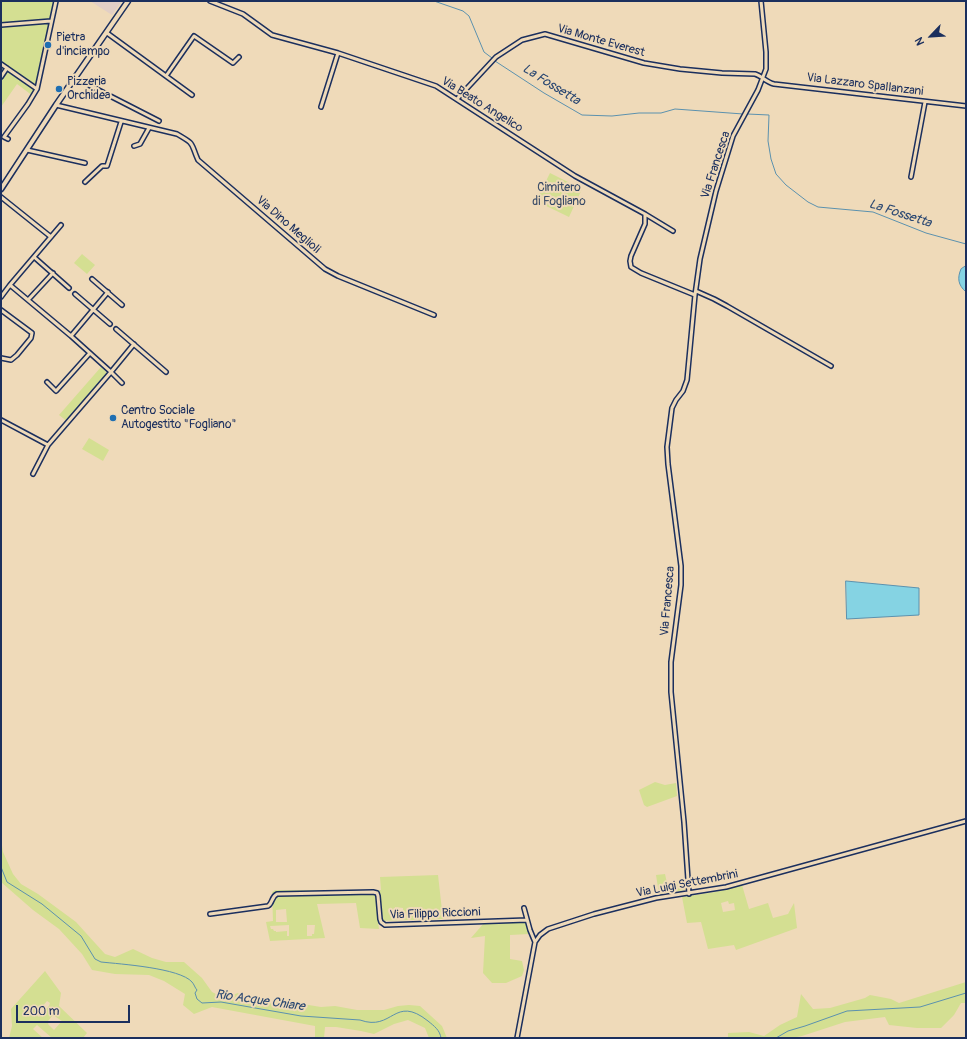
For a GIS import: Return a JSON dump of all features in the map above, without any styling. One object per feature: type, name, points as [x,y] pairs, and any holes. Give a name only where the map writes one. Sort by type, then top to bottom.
[{"type":"street","points":[[8,139],[4,137],[37,89],[56,1]]},
{"type":"street","points":[[1,189],[56,105],[128,1]]},
{"type":"street","name":"Via Beato Angelico","points":[[210,1],[243,14],[272,35],[338,53],[434,85],[575,176],[673,231]]},
{"type":"street","name":"Via Francesca","points":[[689,894],[684,822],[671,692],[671,662],[681,585],[681,566],[667,447],[672,408],[683,391],[687,380],[695,293],[707,226],[733,136],[763,78],[767,62],[761,1]]},
{"type":"street","points":[[1,25],[51,21]]},
{"type":"street","points":[[107,33],[192,95]]},
{"type":"street","name":"Via Monte Everest","points":[[456,99],[496,57],[522,40],[545,34],[644,63],[680,69],[755,74],[763,78]]},
{"type":"street","points":[[166,76],[194,36],[233,63],[239,57]]},
{"type":"street","points":[[321,107],[338,53]]},
{"type":"street","points":[[1,64],[37,89]]},
{"type":"street","points":[[1,77],[7,68]]},
{"type":"street","points":[[75,78],[159,121]]},
{"type":"street","name":"Via Lazzaro Spallanzani","points":[[763,78],[767,82],[774,84],[966,106]]},
{"type":"street","points":[[911,178],[925,102]]},
{"type":"street","name":"Via Dino Meglioli","points":[[56,105],[177,134],[190,141],[194,147],[198,160],[325,269],[434,315]]},
{"type":"street","points":[[85,182],[102,166],[107,166],[122,122]]},
{"type":"street","points":[[134,146],[140,144],[149,128]]},
{"type":"street","points":[[27,150],[85,163]]},
{"type":"street","points":[[1,197],[51,237]]},
{"type":"street","points":[[645,214],[645,224],[631,256],[631,267],[641,273],[717,300],[831,366]]},
{"type":"street","points":[[1,297],[60,225]]},
{"type":"street","points":[[34,257],[69,288]]},
{"type":"street","points":[[28,300],[53,274]]},
{"type":"street","points":[[92,279],[122,305]]},
{"type":"street","points":[[10,285],[71,336],[122,383]]},
{"type":"street","points":[[71,336],[108,292]]},
{"type":"street","points":[[75,294],[110,324]]},
{"type":"street","points":[[1,310],[32,333],[24,348],[11,360],[1,358]]},
{"type":"street","points":[[116,329],[166,372]]},
{"type":"street","points":[[34,474],[48,445],[134,344]]},
{"type":"street","points":[[46,382],[56,391],[90,353]]},
{"type":"street","points":[[1,420],[48,445]]},
{"type":"street","name":"Via Luigi Settembrini","points":[[535,942],[544,931],[552,927],[638,903],[726,887],[966,821]]},
{"type":"street","name":"Via Filippo Riccioni","points":[[210,914],[268,906],[271,904],[273,897],[277,894],[373,892],[377,893],[380,919],[382,923],[385,924],[526,920]]},
{"type":"street","points":[[517,1038],[535,942],[526,920],[524,908]]},
{"type":"shaded area","points":[[90,1],[122,1],[112,15]]},
{"type":"green space","points":[[1,1],[56,1],[37,89],[33,96],[17,84],[1,107]]},
{"type":"green space","name":"Cimitero di Fogliano","points":[[550,173],[582,189],[569,217],[536,201]]},
{"type":"green space","points":[[82,254],[95,265],[87,274],[74,263]]},
{"type":"green space","points":[[101,367],[109,375],[68,422],[59,415]]},
{"type":"green space","points":[[89,438],[109,450],[103,461],[82,449]]},
{"type":"green space","points":[[655,782],[665,785],[676,783],[677,796],[647,807],[644,805],[639,790]]},
{"type":"green space","points":[[1,839],[3,852],[13,874],[21,884],[38,894],[76,922],[105,954],[115,957],[133,949],[152,958],[166,962],[184,962],[202,978],[212,992],[224,998],[238,993],[252,996],[261,1000],[290,1002],[321,1007],[335,1006],[357,1010],[384,1010],[398,1006],[420,1006],[442,1026],[447,1038],[429,1038],[425,1028],[408,1020],[394,1024],[374,1034],[336,1027],[325,1027],[324,1038],[315,1038],[315,1026],[212,1007],[194,1014],[183,1005],[185,994],[164,981],[149,975],[115,974],[92,970],[82,954],[59,929],[33,910],[1,882]]},
{"type":"green space","points":[[665,874],[667,883],[684,881],[685,890],[659,894],[656,875]]},
{"type":"green space","points":[[438,875],[443,919],[378,921],[379,929],[360,928],[356,903],[317,904],[325,938],[270,941],[266,922],[273,921],[272,892],[275,890],[381,890],[380,877]],"holes":[[[395,907],[403,908],[403,919],[395,918]],[[286,909],[287,922],[276,922],[276,910]],[[289,925],[289,936],[287,936],[287,931],[276,932],[271,929],[270,926]],[[307,925],[315,925],[314,934],[312,934],[312,936],[307,936]]]},
{"type":"green space","points":[[742,885],[749,909],[768,903],[773,918],[788,914],[794,903],[797,928],[736,950],[734,945],[708,949],[701,922],[687,923],[682,897],[715,892]],"holes":[[[728,901],[729,904],[734,903],[735,910],[723,912],[721,903]]]},
{"type":"green space","points":[[525,921],[529,934],[510,935],[510,959],[522,961],[524,970],[522,976],[506,983],[492,983],[483,973],[485,936],[471,938],[484,923]]},
{"type":"green space","points":[[45,971],[61,993],[59,1006],[87,1033],[83,1038],[52,1038],[37,1025],[33,1029],[43,1038],[9,1038],[12,1026],[11,1009]],"holes":[[[47,1001],[50,1003],[49,1006],[39,1017],[36,1014]],[[53,1015],[62,1021],[54,1030],[48,1024],[48,1021]]]},
{"type":"green space","points":[[966,982],[966,1003],[961,1003],[954,1015],[941,1028],[917,1028],[889,1025],[885,1017],[845,1022],[802,1036],[791,1038],[728,1038],[728,1033],[749,1032],[764,1036],[780,1025],[797,1017],[801,994],[813,1009],[830,1008],[865,998],[870,995],[891,999],[899,1003]]},
{"type":"water","points":[[966,266],[966,292],[961,287],[959,275],[961,269]]},
{"type":"water","points":[[846,581],[919,588],[919,615],[847,619]]},
{"type":"waterway","name":"La Fossetta","points":[[434,1],[463,11],[469,16],[484,52],[492,58]]},
{"type":"waterway","name":"La Fossetta","points":[[495,61],[544,93],[582,115],[612,116],[639,113],[661,113],[675,109],[743,114]]},
{"type":"waterway","name":"La Fossetta","points":[[747,114],[769,115],[768,141],[771,159],[776,174],[786,185],[808,202],[818,207],[873,212],[926,233],[966,244]]},
{"type":"waterway","name":"Rio Acque Chiare","points":[[1,867],[7,882],[42,904],[81,936],[95,959],[101,962],[163,970],[185,977],[192,982],[197,990],[195,993],[197,999],[202,1003],[221,1002],[301,1016],[371,1022],[380,1021],[400,1012],[408,1011],[417,1014],[428,1021],[438,1030],[441,1038]]},
{"type":"waterway","points":[[776,1038],[788,1031],[847,1011],[920,1007],[966,993]]},
{"type":"place","name":"Pietra d'inciampo","points":[[48,45]]},
{"type":"place","name":"Pizzeria Orchidea","points":[[59,89]]},
{"type":"place","name":"Centro Sociale Autogestito \"Fogliano\"","points":[[113,418]]}]
